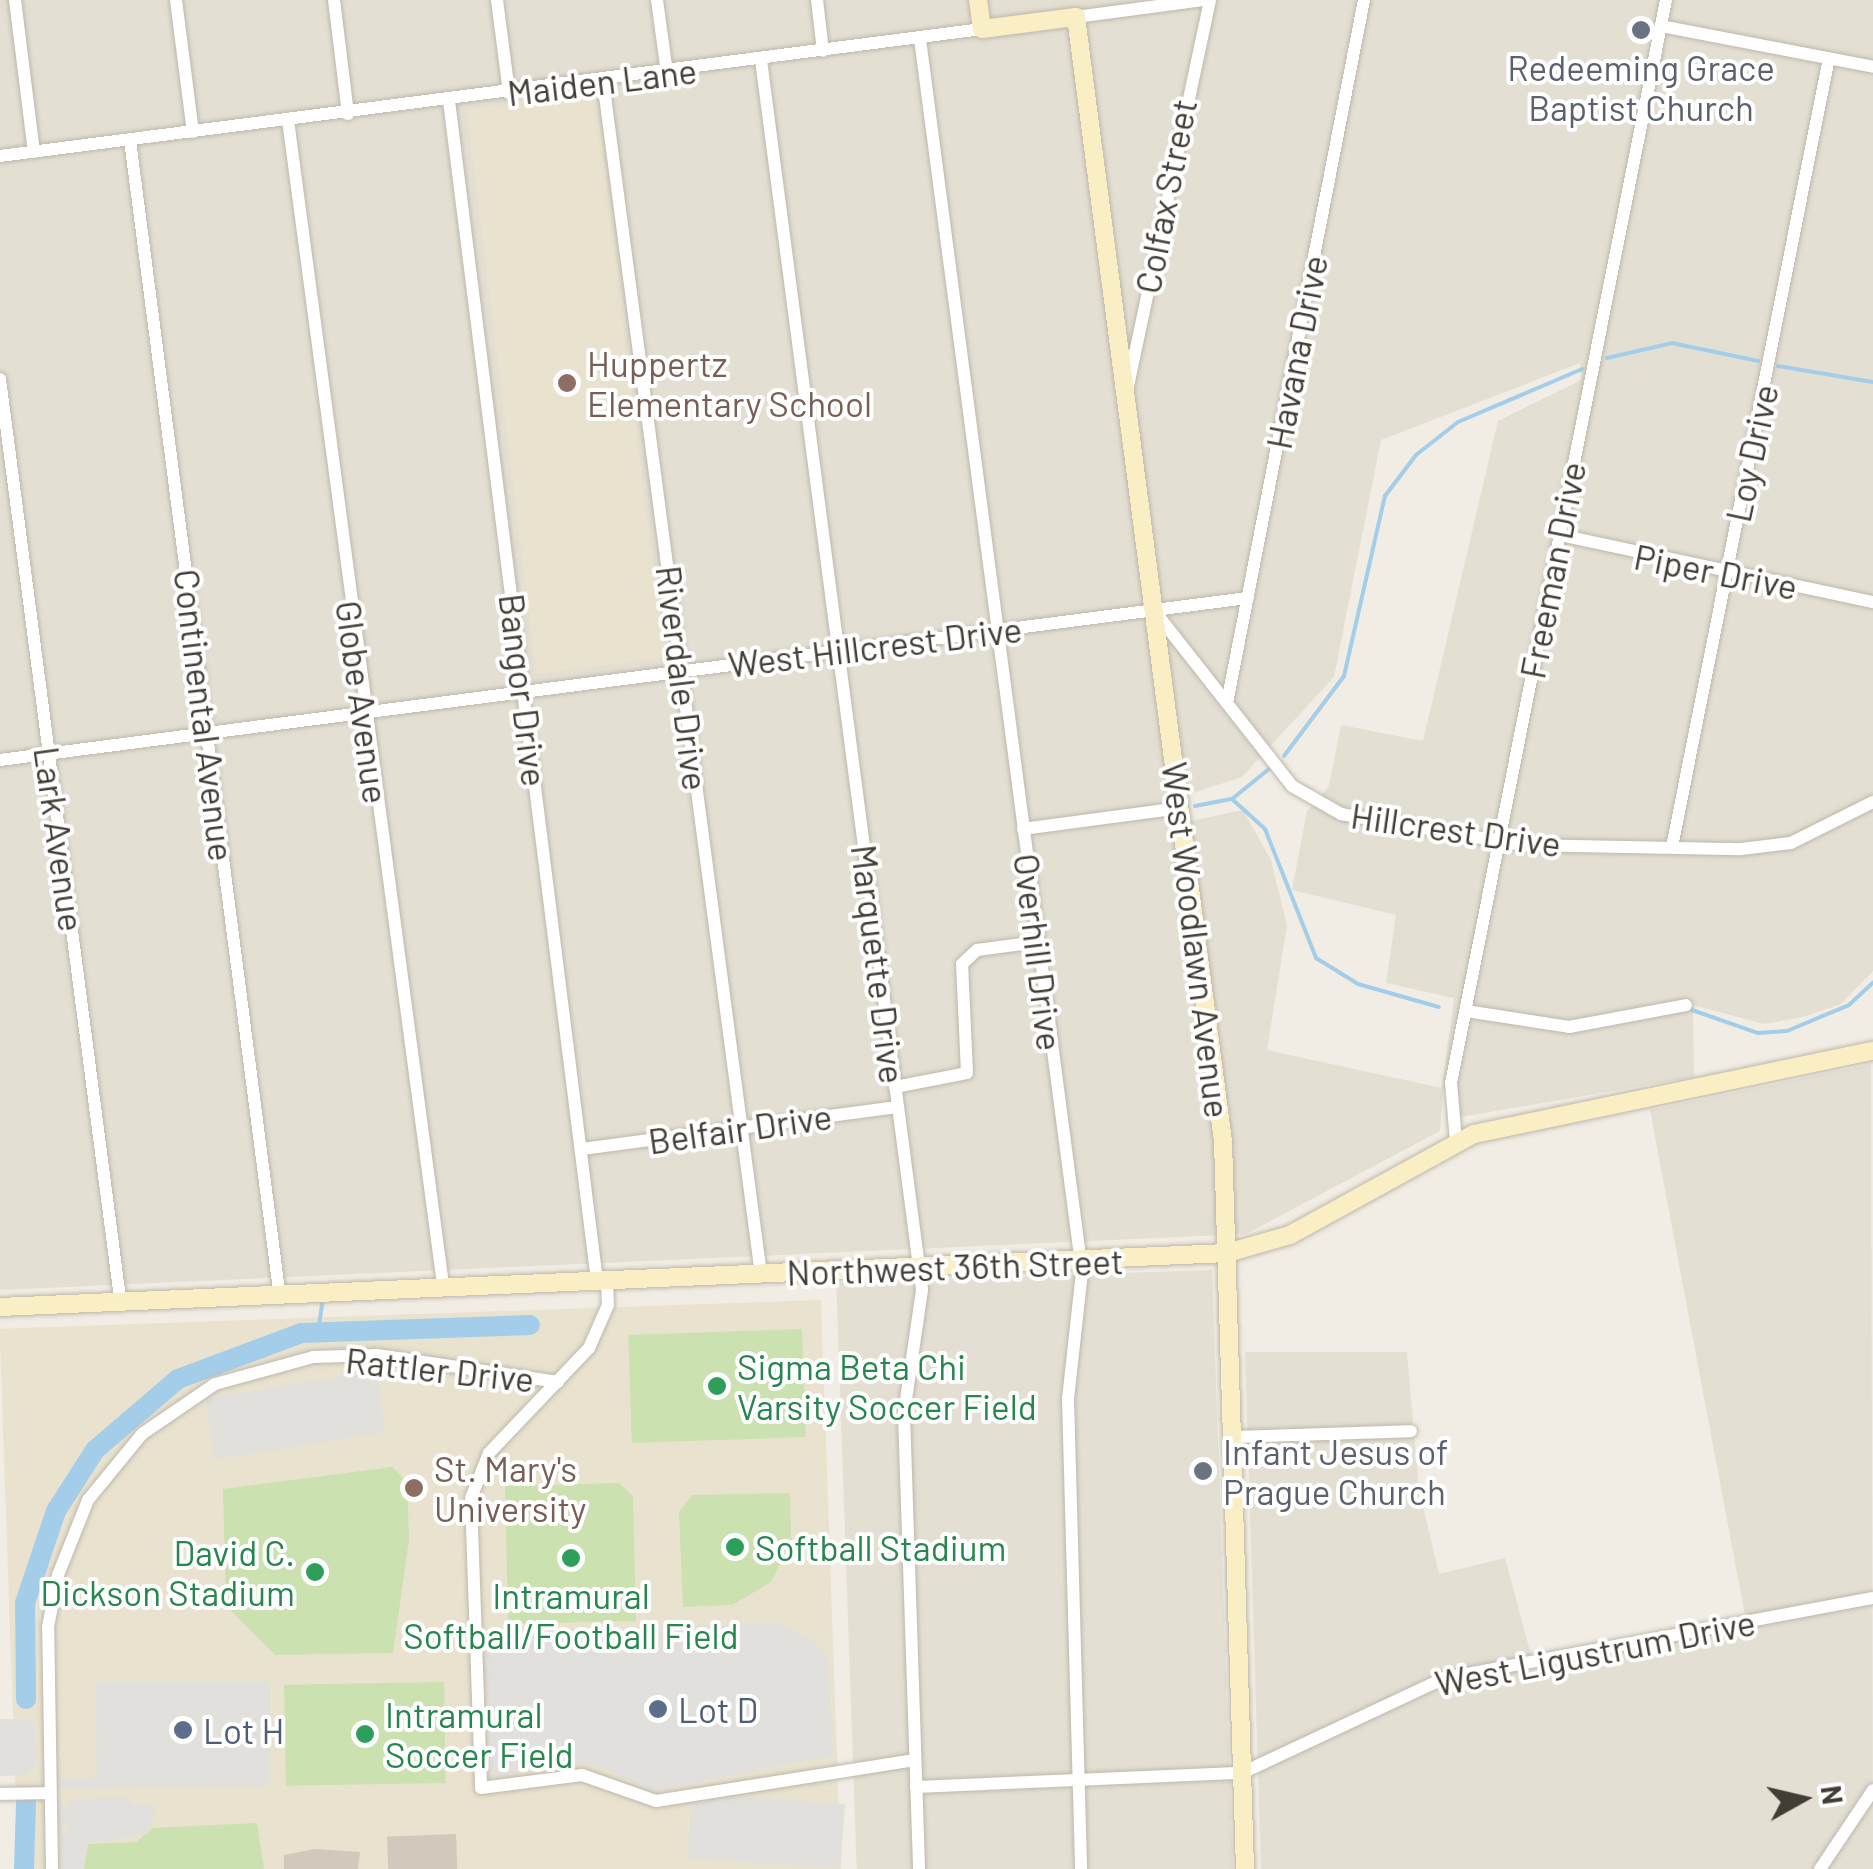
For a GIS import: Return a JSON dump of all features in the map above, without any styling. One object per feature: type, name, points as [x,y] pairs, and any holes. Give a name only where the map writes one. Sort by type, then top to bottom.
[{"type":"street","points":[[15,0],[34,152]]},
{"type":"street","points":[[176,0],[193,132]]},
{"type":"street","points":[[334,0],[348,114]]},
{"type":"street","points":[[498,0],[509,93]]},
{"type":"street","points":[[657,0],[667,73]]},
{"type":"street","points":[[817,0],[824,51]]},
{"type":"street","points":[[978,0],[982,29]]},
{"type":"street","name":"Maiden Lane","points":[[0,156],[667,73],[1076,17],[1138,4],[1206,0]]},
{"type":"street","name":"Colfax Street","points":[[1126,394],[1206,0]]},
{"type":"street","name":"Havana Drive","points":[[1226,703],[1364,0]]},
{"type":"street","name":"Freeman Drive","points":[[1456,1141],[1451,1083],[1666,0]]},
{"type":"street","name":"West Woodlawn Avenue","points":[[1076,17],[1223,1141],[1245,1869]]},
{"type":"street","points":[[1662,26],[1873,67]]},
{"type":"street","name":"Overhill Drive","points":[[920,39],[1080,1260],[1083,1319],[1068,1398],[1081,1869]]},
{"type":"street","name":"Loy Drive","points":[[1672,847],[1829,58]]},
{"type":"street","name":"Marquette Drive","points":[[761,60],[920,1266],[922,1332],[904,1414],[919,1869]]},
{"type":"street","name":"Riverdale Drive","points":[[603,81],[761,1274]]},
{"type":"street","name":"Bangor Drive","points":[[449,100],[582,1149],[602,1279],[602,1327],[558,1382],[489,1454],[471,1498],[481,1788],[582,1776],[656,1800],[915,1760]]},
{"type":"street","name":"Globe Avenue","points":[[288,120],[443,1284]]},
{"type":"street","name":"Continental Avenue","points":[[130,140],[279,1290]]},
{"type":"street","name":"Lark Avenue","points":[[0,380],[120,1298]]},
{"type":"street","name":"Piper Drive","points":[[1560,535],[1873,602]]},
{"type":"street","points":[[1155,612],[1248,598]]},
{"type":"street","name":"West Hillcrest Drive","points":[[0,760],[1155,612]]},
{"type":"street","name":"Hillcrest Drive","points":[[1155,612],[1226,703],[1314,805],[1497,842],[1672,847],[1792,843],[1873,802]]},
{"type":"street","points":[[1023,829],[1180,808]]},
{"type":"street","points":[[894,1088],[966,1072],[962,964],[976,950],[1037,942]]},
{"type":"street","points":[[1466,1011],[1569,1027],[1686,1006]]},
{"type":"street","name":"Northwest 36th Street","points":[[0,1307],[279,1290],[1227,1253],[1288,1236],[1456,1141],[1873,1050]]},
{"type":"street","name":"Belfair Drive","points":[[582,1149],[897,1107]]},
{"type":"street","name":"Rattler Drive","points":[[52,1869],[48,1627],[58,1576],[88,1500],[142,1434],[216,1384],[312,1356],[377,1355],[558,1382]]},
{"type":"street","points":[[1233,1436],[1412,1431]]},
{"type":"street","name":"West Ligustrum Drive","points":[[916,1787],[1242,1774],[1445,1678],[1873,1598]]},
{"type":"street","points":[[1820,1869],[1873,1790]]},
{"type":"street","points":[[0,1794],[50,1793]]},
{"type":"shaded area","points":[[0,0],[1873,0],[1873,971],[1841,1004],[1803,1017],[1764,1024],[1693,1005],[1694,1077],[1461,1117],[1443,1090],[1440,1131],[1246,1234],[0,1290]],"holes":[[[1580,363],[1581,380],[1498,421],[1423,741],[1341,725],[1329,786],[1307,811],[1292,890],[1396,915],[1386,983],[1454,998],[1442,1088],[1267,1050],[1287,925],[1271,860],[1243,810],[1190,821],[1187,795],[1242,777],[1334,677],[1381,440]]]},
{"type":"shaded area","name":"Huppertz Elementary School","points":[[595,93],[664,658],[536,673],[467,109]]},
{"type":"shaded area","points":[[1871,1064],[1873,1869],[1261,1869],[1245,1352],[1407,1352],[1419,1490],[1439,1574],[1505,1558],[1534,1666],[1747,1626],[1650,1110]]},
{"type":"shaded area","points":[[1212,1270],[1233,1869],[857,1869],[836,1283]]},
{"type":"shaded area","name":"St. Mary's University","points":[[821,1300],[841,1869],[18,1869],[0,1329]]},
{"type":"shaded area","points":[[376,1371],[386,1432],[215,1459],[205,1398]]},
{"type":"shaded area","name":"Lot D","points":[[781,1623],[820,1646],[828,1662],[833,1756],[649,1791],[602,1766],[570,1763],[490,1778],[485,1632]]},
{"type":"shaded area","name":"Lot H","points":[[95,1682],[270,1682],[269,1786],[58,1789],[58,1779],[97,1777]]},
{"type":"shaded area","points":[[0,1719],[36,1720],[37,1764],[26,1775],[0,1776]]},
{"type":"shaded area","points":[[692,1793],[845,1804],[840,1869],[688,1858]]},
{"type":"shaded area","points":[[130,1797],[131,1805],[155,1804],[149,1833],[88,1844],[84,1869],[61,1869],[60,1833],[71,1831],[67,1822],[57,1829],[57,1799],[68,1808],[69,1800]]},
{"type":"green space","name":"Sigma Beta Chi Varsity Soccer Field","points":[[802,1329],[806,1437],[632,1443],[628,1335]]},
{"type":"green space","name":"David C. Dickson Stadium","points":[[392,1467],[407,1482],[409,1539],[393,1653],[275,1655],[226,1606],[223,1489]]},
{"type":"green space","name":"Intramural Softball/Football Field","points":[[619,1483],[633,1496],[636,1621],[508,1624],[505,1486]]},
{"type":"green space","name":"Softball Stadium","points":[[790,1493],[791,1542],[771,1582],[732,1605],[683,1607],[679,1512],[692,1495]]},
{"type":"green space","name":"Intramural Soccer Field","points":[[444,1682],[446,1783],[286,1786],[284,1685]]},
{"type":"green space","points":[[257,1823],[264,1869],[84,1869],[88,1844],[136,1842],[153,1828]]},
{"type":"building","points":[[456,1834],[457,1869],[388,1869],[387,1836]]},
{"type":"building","points":[[314,1849],[360,1852],[358,1869],[284,1869],[284,1855]]},
{"type":"waterway","points":[[1607,358],[1672,343],[1758,361]]},
{"type":"waterway","points":[[1778,366],[1873,382]]},
{"type":"waterway","points":[[1284,756],[1344,676],[1385,496],[1416,455],[1458,422],[1582,369]]},
{"type":"waterway","points":[[1195,806],[1232,799],[1269,769]]},
{"type":"waterway","points":[[1232,799],[1265,829],[1316,958],[1358,984],[1439,1007]]},
{"type":"waterway","points":[[1692,1010],[1758,1033],[1787,1031],[1849,1005],[1873,983]]},
{"type":"waterway","points":[[318,1333],[323,1297]]},
{"type":"waterway","points":[[26,1699],[25,1603],[56,1511],[95,1450],[178,1379],[302,1333],[530,1325]]},
{"type":"waterway","points":[[24,1869],[26,1801]]},
{"type":"place","name":"Redeeming Grace Baptist Church","points":[[1641,30]]},
{"type":"place","name":"Huppertz Elementary School","points":[[567,383]]},
{"type":"place","name":"Sigma Beta Chi Varsity Soccer Field","points":[[717,1386]]},
{"type":"place","name":"Infant Jesus of Prague Church","points":[[1203,1471]]},
{"type":"place","name":"St. Mary's University","points":[[414,1488]]},
{"type":"place","name":"Softball Stadium","points":[[735,1547]]},
{"type":"place","name":"Intramural Softball/Football Field","points":[[571,1558]]},
{"type":"place","name":"David C. Dickson Stadium","points":[[315,1572]]},
{"type":"place","name":"Lot D","points":[[658,1709]]},
{"type":"place","name":"Lot H","points":[[183,1730]]},
{"type":"place","name":"Intramural Soccer Field","points":[[365,1734]]}]
